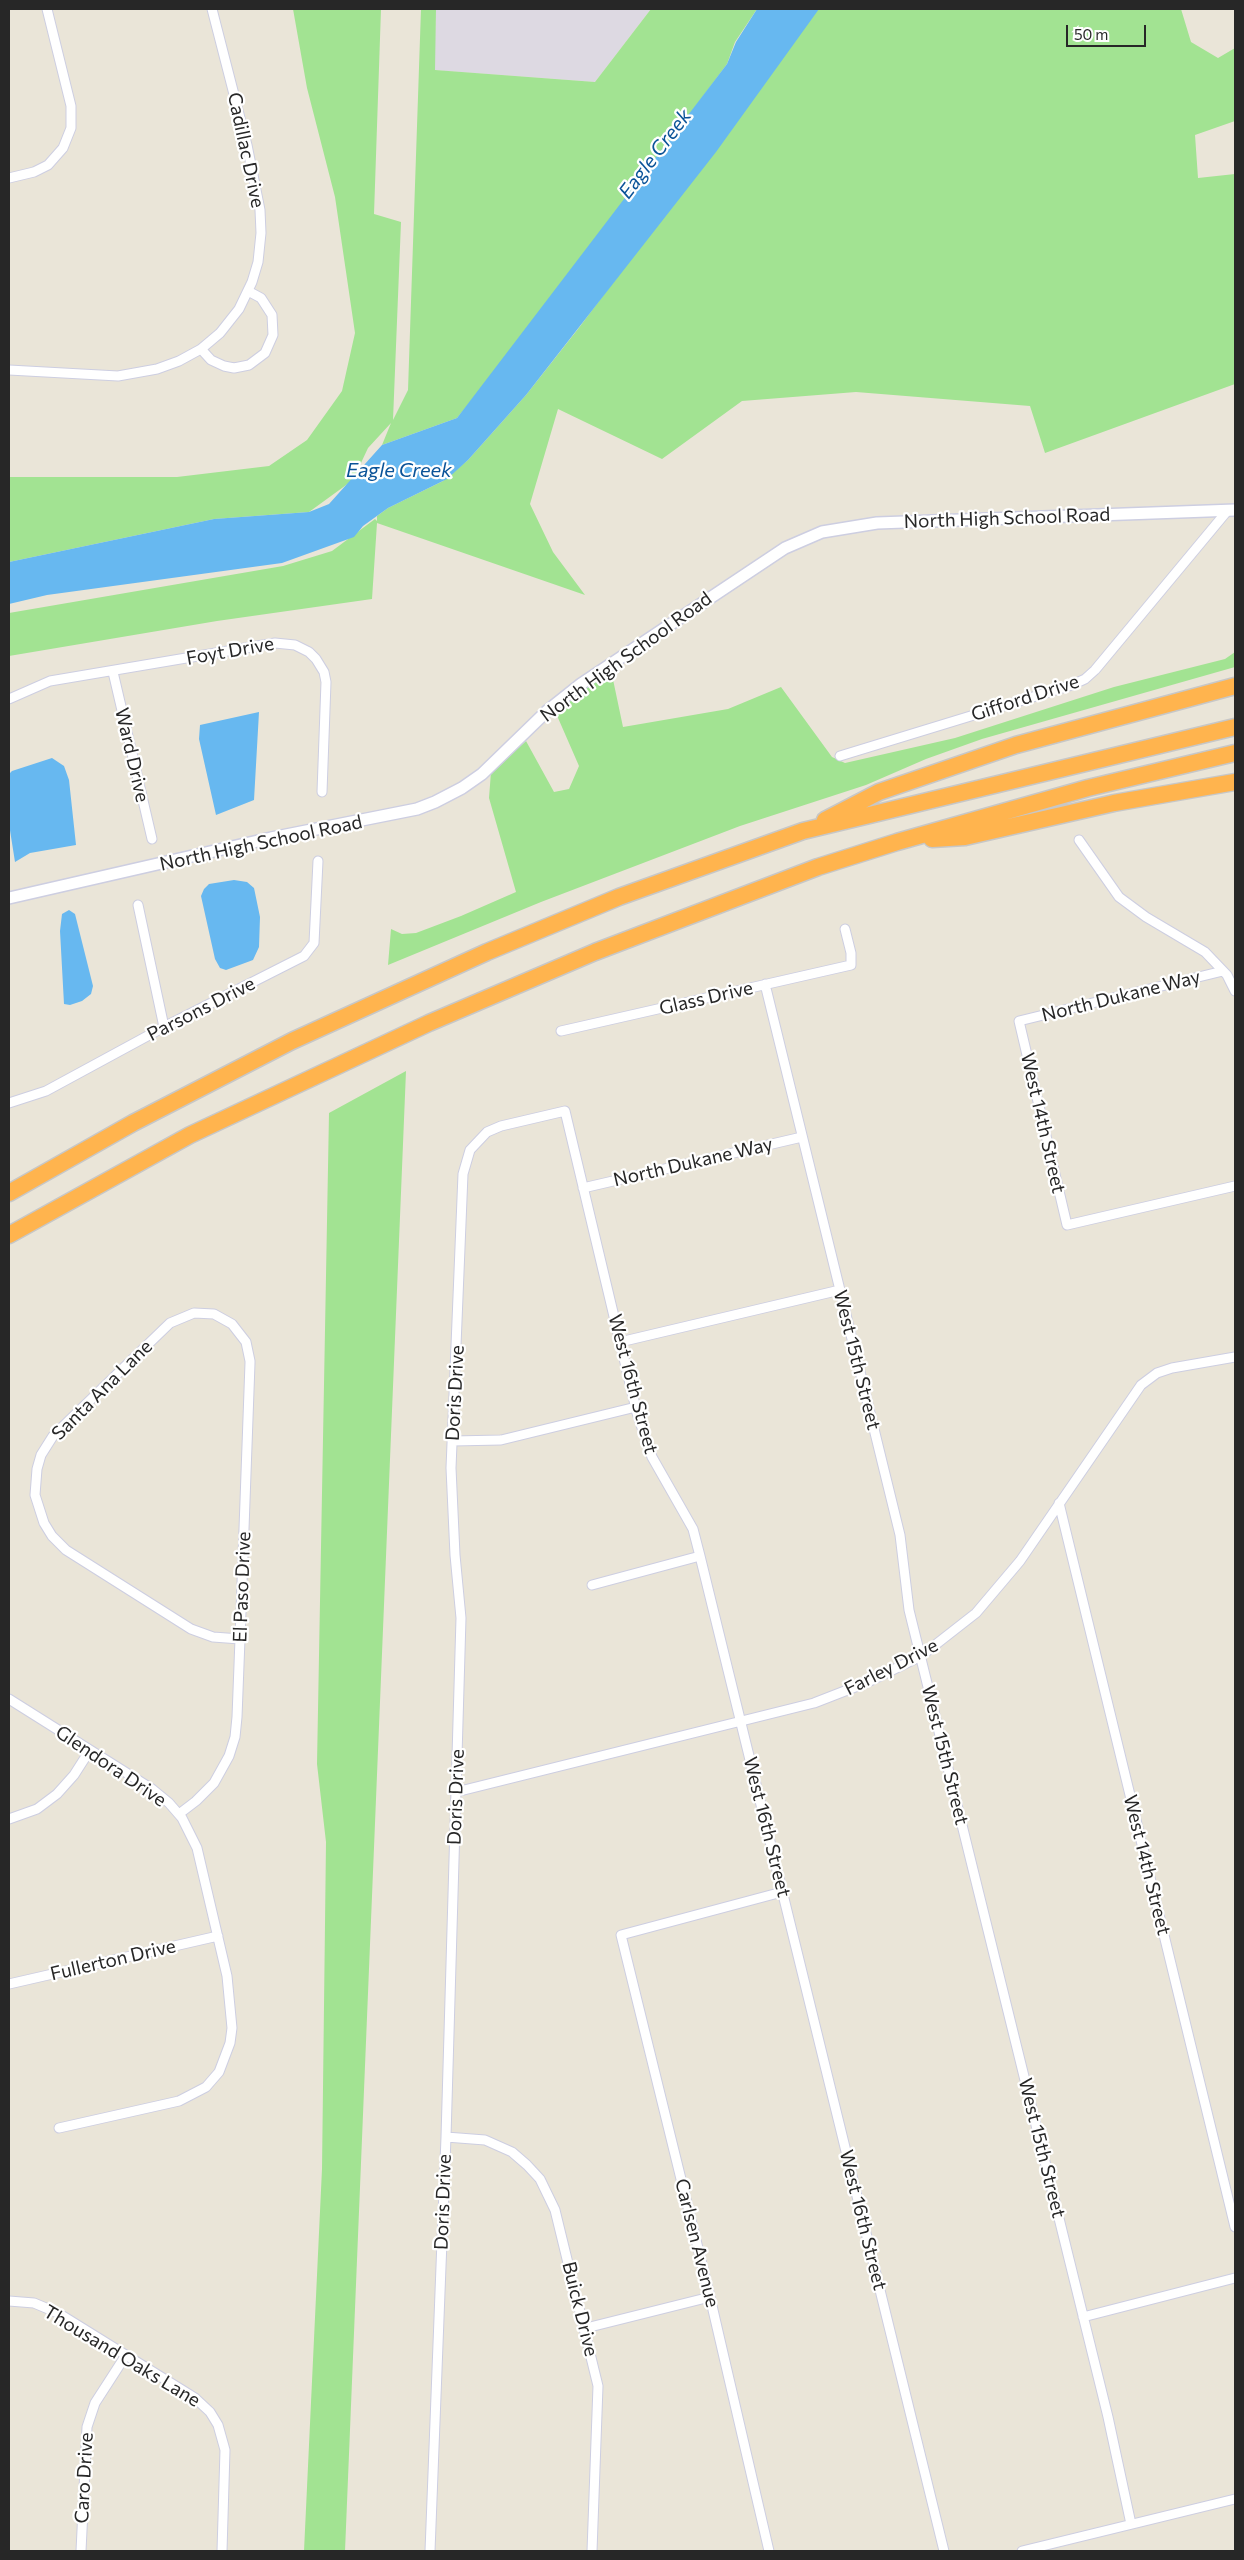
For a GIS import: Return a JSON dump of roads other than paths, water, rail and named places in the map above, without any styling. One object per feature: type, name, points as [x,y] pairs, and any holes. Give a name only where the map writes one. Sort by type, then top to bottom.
[{"type":"highway","points":[[803,831],[879,792],[998,751],[1235,686]]},
{"type":"highway","points":[[9,1193],[141,1119],[339,1018],[569,918],[803,831],[1235,726]]},
{"type":"highway","points":[[9,1235],[190,1136],[429,1023],[595,952],[818,867],[897,842],[1079,790],[1235,753]]},
{"type":"highway","points":[[897,842],[965,836],[1123,801],[1235,782]]},
{"type":"street","points":[[9,178],[34,172],[48,164],[63,148],[71,128],[71,106],[47,9]]},
{"type":"street","name":"Cadillac Drive","points":[[9,370],[103,375],[132,374],[166,367],[201,349],[233,317],[248,291],[260,248],[258,199],[212,9]]},
{"type":"street","points":[[201,349],[211,360],[234,368],[249,364],[265,353],[273,335],[272,315],[261,298],[248,291]]},
{"type":"street","name":"Gifford Drive","points":[[840,756],[1072,685],[1085,679],[1095,670],[1232,510]]},
{"type":"street","name":"North High School Road","points":[[9,898],[271,838],[417,809],[435,802],[462,788],[482,774],[547,711],[581,684],[785,548],[822,532],[877,523],[1232,510]]},
{"type":"street","name":"Foyt Drive","points":[[9,699],[42,683],[275,643],[290,643],[304,649],[319,663],[326,682],[322,792]]},
{"type":"street","name":"Ward Drive","points":[[113,672],[152,839]]},
{"type":"street","points":[[1079,840],[1118,897],[1146,917],[1199,947],[1224,971],[1235,991]]},
{"type":"street","name":"Parsons Drive","points":[[9,1103],[46,1091],[307,952],[314,941],[318,861]]},
{"type":"street","points":[[138,904],[164,1027]]},
{"type":"street","name":"Glass Drive","points":[[562,1031],[851,964],[851,953],[845,930]]},
{"type":"street","name":"North Dukane Way","points":[[1020,1021],[1224,971]]},
{"type":"street","name":"West 15th Street","points":[[766,984],[900,1535],[910,1610],[1083,2317],[1131,2524]]},
{"type":"street","name":"West 14th Street","points":[[1020,1021],[1067,1225],[1235,1186]]},
{"type":"street","name":"West 16th Street","points":[[565,1111],[636,1407],[652,1457],[693,1529],[944,2551]]},
{"type":"street","name":"Doris Drive","points":[[430,2551],[446,2136],[461,1618],[453,1526],[453,1441],[463,1174],[466,1159],[476,1142],[492,1130],[565,1111]]},
{"type":"street","name":"North Dukane Way","points":[[583,1188],[802,1137]]},
{"type":"street","points":[[620,1342],[840,1290]]},
{"type":"street","name":"Santa Ana Lane","points":[[240,1638],[212,1637],[192,1629],[66,1550],[52,1536],[44,1524],[38,1510],[34,1489],[35,1474],[41,1455],[53,1436],[170,1323],[189,1314],[214,1314],[232,1324],[245,1340]]},
{"type":"street","name":"El Paso Drive","points":[[179,1814],[207,1790],[229,1756],[237,1717],[250,1361],[245,1340]]},
{"type":"street","name":"Farley Drive","points":[[456,1792],[741,1722],[827,1698],[877,1678],[921,1656],[983,1607],[1020,1561],[1134,1392],[1148,1378],[1172,1368],[1235,1356]]},
{"type":"street","points":[[453,1441],[480,1442],[506,1439],[636,1407]]},
{"type":"street","name":"West 14th Street","points":[[1059,1504],[1235,2227]]},
{"type":"street","points":[[592,1585],[700,1556]]},
{"type":"street","name":"Glendora Drive","points":[[9,1699],[158,1793],[179,1814],[192,1835],[197,1848],[226,1976],[232,2028],[226,2058],[216,2076],[206,2086],[184,2099],[59,2128]]},
{"type":"street","points":[[9,1819],[37,1809],[53,1798],[71,1780],[90,1750]]},
{"type":"street","name":"Carlsen Avenue","points":[[769,2551],[710,2297],[621,1935],[782,1892]]},
{"type":"street","name":"Fullerton Drive","points":[[9,1984],[218,1936]]},
{"type":"street","name":"Buick Drive","points":[[446,2136],[470,2137],[494,2144],[517,2157],[540,2180],[555,2210],[597,2375],[599,2402],[592,2551]]},
{"type":"street","points":[[1083,2317],[1235,2278]]},
{"type":"street","points":[[586,2328],[710,2297]]},
{"type":"street","name":"Thousand Oaks Lane","points":[[9,2301],[29,2302],[48,2308],[195,2398],[210,2412],[218,2425],[225,2460],[222,2551]]},
{"type":"street","name":"Caro Drive","points":[[80,2551],[85,2434],[92,2409],[126,2355]]},
{"type":"street","points":[[1022,2551],[1235,2499]]},
{"type":"water","name":"Eagle Creek","points":[[757,9],[819,9],[716,152],[526,395],[468,460],[447,479],[388,508],[363,526],[354,537],[282,563],[47,595],[9,604],[9,562],[214,519],[309,512],[329,504],[382,445],[457,418],[727,64],[736,42]]},
{"type":"water","points":[[259,712],[254,800],[216,815],[199,739],[200,725]]},
{"type":"water","points":[[52,758],[64,766],[69,780],[76,845],[30,853],[15,862],[9,824],[9,774],[12,771]]},
{"type":"water","points":[[234,880],[247,882],[254,888],[260,917],[259,947],[253,960],[226,970],[220,968],[215,959],[201,896],[209,884]]},
{"type":"water","points":[[69,910],[75,914],[93,986],[91,994],[82,1001],[70,1005],[64,1004],[60,931],[62,914]]}]
